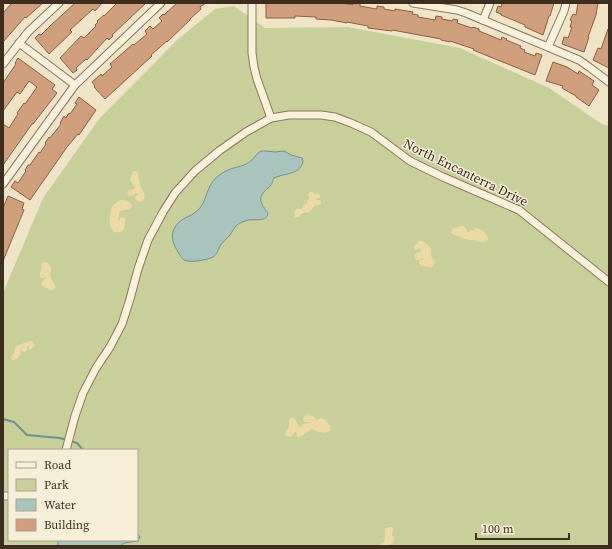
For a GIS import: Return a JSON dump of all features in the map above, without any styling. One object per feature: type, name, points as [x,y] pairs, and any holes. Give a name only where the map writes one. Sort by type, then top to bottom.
[{"type":"street","points":[[3,64],[28,32],[59,3]]},
{"type":"street","points":[[3,184],[75,85],[161,3]]},
{"type":"street","points":[[252,3],[252,53],[254,67],[271,118]]},
{"type":"street","points":[[416,3],[456,10],[484,20],[579,60],[609,82]]},
{"type":"street","points":[[484,20],[490,3]]},
{"type":"street","points":[[548,47],[566,3]]},
{"type":"street","points":[[19,43],[75,85]]},
{"type":"street","name":"North Encanterra Drive","points":[[66,449],[83,393],[122,324],[148,240],[163,212],[175,193],[195,171],[219,151],[246,132],[271,118],[289,115],[321,115],[336,117],[370,132],[410,161],[519,210],[609,282]]},
{"type":"green space","points":[[234,6],[265,28],[348,27],[460,48],[549,88],[602,124],[609,126],[609,546],[3,546],[3,293],[43,198],[99,119],[177,40],[215,9]]},
{"type":"sand","points":[[134,171],[137,171],[144,194],[144,200],[142,202],[135,199],[138,194],[137,193],[132,196],[127,194],[129,190],[135,188],[130,180]]},
{"type":"sand","points":[[310,192],[319,194],[319,198],[315,200],[320,200],[321,204],[314,206],[310,212],[303,213],[298,217],[295,217],[294,213],[296,209],[302,209],[306,204],[309,205],[307,201],[309,199],[308,194]]},
{"type":"sand","points":[[122,200],[131,204],[132,207],[128,210],[120,211],[118,220],[119,221],[122,217],[125,218],[124,229],[121,232],[114,232],[110,226],[111,210],[115,204]]},
{"type":"sand","points":[[461,226],[465,227],[468,233],[470,230],[474,232],[474,229],[476,228],[480,229],[486,234],[488,240],[482,242],[468,240],[452,234],[452,229]]},
{"type":"sand","points":[[418,241],[426,243],[431,249],[431,256],[435,262],[432,267],[421,266],[419,261],[424,259],[417,260],[415,258],[416,253],[421,251],[420,248],[416,250],[414,249],[414,246]]},
{"type":"sand","points":[[47,262],[51,269],[51,278],[56,287],[53,290],[49,290],[41,285],[46,278],[40,277],[40,272],[42,269],[41,264]]},
{"type":"sand","points":[[32,341],[35,345],[34,347],[29,350],[29,346],[27,346],[27,350],[25,352],[20,348],[21,353],[19,357],[12,360],[11,356],[16,347]]},
{"type":"sand","points":[[308,414],[317,420],[320,418],[324,419],[330,425],[331,430],[324,433],[311,429],[302,436],[298,437],[296,431],[292,436],[286,436],[285,432],[289,427],[290,418],[294,418],[300,428],[303,424],[310,423],[303,420],[304,416]]},
{"type":"sand","points":[[390,527],[393,529],[392,535],[394,542],[389,546],[377,546],[384,542],[385,529]]},
{"type":"water","points":[[261,151],[284,151],[302,158],[302,166],[292,173],[274,178],[272,184],[264,192],[261,201],[263,207],[268,213],[266,218],[261,220],[248,220],[237,225],[213,257],[198,261],[184,260],[175,247],[173,241],[172,235],[176,225],[195,213],[201,207],[213,181],[217,177],[228,170],[246,164]]},
{"type":"water","points":[[57,541],[138,541],[124,543],[120,546],[58,546]]},
{"type":"building","points":[[12,3],[43,3],[26,18],[25,17],[3,42],[3,13]]},
{"type":"building","points":[[75,3],[102,3],[95,11],[93,9],[70,30],[72,32],[49,54],[35,38],[39,34],[41,35]]},
{"type":"building","points":[[117,3],[146,3],[112,35],[113,36],[109,40],[107,38],[87,60],[86,59],[76,68],[77,70],[73,73],[60,58],[81,36],[84,38],[96,26],[97,21]]},
{"type":"building","points":[[177,3],[206,3],[200,7],[201,9],[167,42],[151,55],[152,56],[105,99],[94,87],[95,86],[92,82],[101,74],[102,76],[112,67],[110,64],[147,34],[145,31],[150,26],[153,29],[162,21],[159,18]]},
{"type":"building","points":[[266,3],[342,3],[353,5],[353,3],[360,3],[360,6],[371,8],[377,9],[377,6],[395,11],[395,9],[413,12],[412,14],[418,15],[418,17],[435,20],[436,16],[452,21],[453,19],[458,20],[457,23],[479,29],[479,31],[501,40],[502,37],[507,39],[506,40],[521,46],[520,48],[525,50],[524,52],[535,56],[536,53],[542,55],[535,75],[473,50],[474,49],[441,39],[392,30],[368,28],[368,26],[347,22],[316,19],[316,17],[295,16],[295,18],[266,18]]},
{"type":"building","points":[[502,3],[554,3],[543,35],[496,12],[498,6],[501,7]]},
{"type":"building","points":[[578,3],[598,3],[596,15],[584,52],[562,44],[564,37],[568,38],[572,27],[570,27],[572,21],[570,20],[573,14],[576,15]]},
{"type":"building","points":[[608,29],[609,68],[593,60],[598,48],[601,49]]},
{"type":"building","points":[[18,58],[55,85],[52,89],[57,93],[32,124],[3,165],[3,124],[9,128],[18,114],[17,113],[37,87],[29,81],[20,94],[17,92],[3,111],[3,83],[16,64],[15,63]]},
{"type":"building","points":[[553,62],[567,67],[578,74],[579,71],[594,81],[592,85],[599,90],[589,106],[562,88],[563,86],[546,81]]},
{"type":"building","points":[[79,97],[96,110],[79,135],[78,134],[67,147],[30,200],[11,187],[15,181],[18,183],[28,165],[30,165],[39,152],[40,153],[49,137],[50,138],[61,124],[60,123],[64,116],[66,118],[69,113],[70,114],[77,104],[75,103]]},
{"type":"building","points":[[8,196],[24,203],[22,209],[24,210],[3,261],[3,208]]},
{"type":"waterway","points":[[3,419],[14,422],[27,435],[60,438],[77,443],[82,449]]}]
